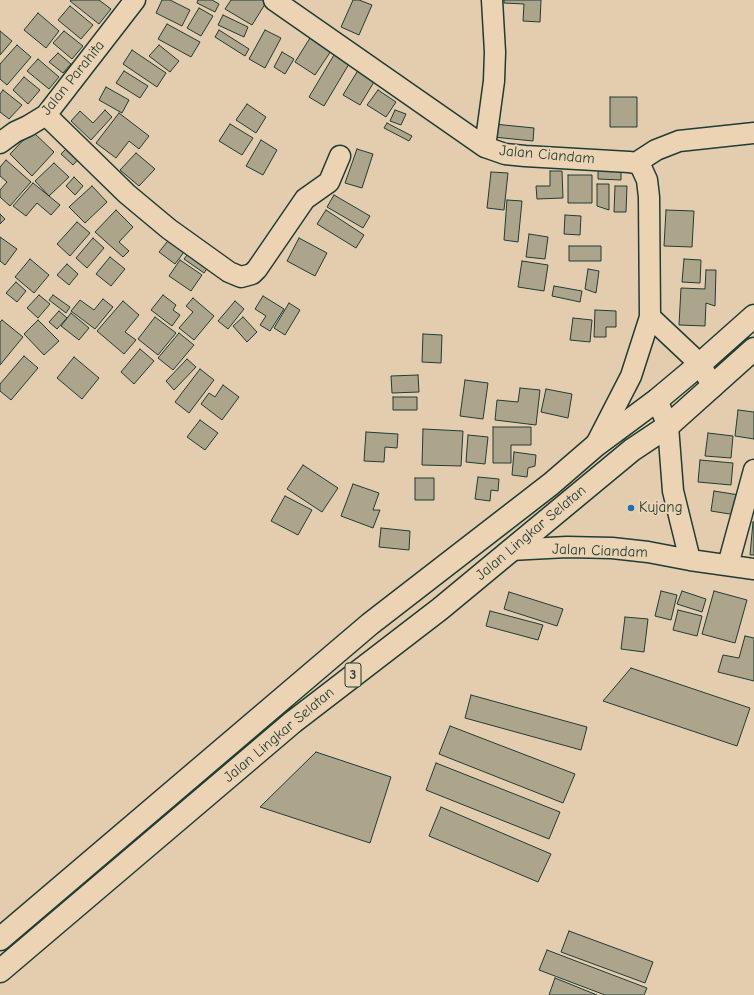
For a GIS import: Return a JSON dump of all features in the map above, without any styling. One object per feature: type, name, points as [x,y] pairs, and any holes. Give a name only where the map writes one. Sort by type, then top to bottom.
[{"type":"main road","name":"Jalan Lingkar Selatan","points":[[0,939],[370,624],[550,484],[595,446],[657,400],[754,316]]},
{"type":"main road","name":"Jalan Lingkar Selatan","points":[[0,971],[293,722],[440,609],[632,450],[668,426],[754,349]]},
{"type":"street","name":"Jalan Parahita","points":[[0,143],[15,132],[34,123],[46,114],[135,0]]},
{"type":"street","name":"Jalan Ciandam","points":[[274,0],[484,147],[505,154],[636,163]]},
{"type":"street","points":[[484,147],[494,81],[495,52],[492,0]]},
{"type":"street","points":[[46,114],[127,194],[169,229],[229,272],[241,277],[252,274],[257,268],[304,199],[329,182],[340,156]]},
{"type":"street","points":[[595,446],[617,406],[631,376],[650,317],[648,188],[645,172],[636,163],[656,150],[679,141],[754,133]]},
{"type":"street","points":[[650,317],[700,364],[713,387]]},
{"type":"street","points":[[657,400],[668,426],[673,491],[690,560]]},
{"type":"street","points":[[728,565],[754,470]]},
{"type":"street","name":"Jalan Ciandam","points":[[510,550],[567,547],[612,548],[648,552],[690,560],[754,569]]},
{"type":"building","points":[[99,0],[111,9],[99,24],[70,1]]},
{"type":"building","points":[[162,0],[170,0],[190,10],[182,26],[156,13]]},
{"type":"building","points":[[198,0],[212,0],[219,4],[215,12],[197,3]]},
{"type":"building","points":[[231,0],[267,1],[252,25],[225,9]]},
{"type":"building","points":[[353,0],[359,0],[372,5],[359,35],[341,27]]},
{"type":"building","points":[[504,0],[541,0],[540,22],[523,21],[524,4],[504,3]]},
{"type":"building","points":[[70,6],[93,25],[81,39],[58,20]]},
{"type":"building","points":[[199,8],[213,16],[201,36],[187,28]]},
{"type":"building","points":[[38,13],[59,31],[46,48],[24,30]]},
{"type":"building","points":[[223,15],[248,27],[244,37],[218,25]]},
{"type":"building","points":[[167,24],[200,42],[191,57],[158,39]]},
{"type":"building","points":[[219,30],[249,49],[245,56],[215,37]]},
{"type":"building","points":[[265,30],[281,38],[265,68],[249,59]]},
{"type":"building","points":[[0,31],[12,41],[0,55]]},
{"type":"building","points":[[64,31],[83,46],[72,59],[53,43]]},
{"type":"building","points":[[310,38],[331,51],[315,75],[295,62]]},
{"type":"building","points":[[17,45],[31,57],[7,85],[0,79],[0,64]]},
{"type":"building","points":[[159,45],[179,61],[170,72],[149,56]]},
{"type":"building","points":[[132,50],[166,73],[157,87],[123,64]]},
{"type":"building","points":[[282,52],[294,59],[285,74],[274,67]]},
{"type":"building","points":[[58,53],[71,64],[63,73],[49,62]]},
{"type":"building","points":[[334,55],[349,64],[324,106],[309,97]]},
{"type":"building","points":[[38,59],[59,77],[49,89],[27,71]]},
{"type":"building","points":[[360,67],[377,77],[360,105],[343,95]]},
{"type":"building","points":[[124,71],[148,86],[140,98],[116,83]]},
{"type":"building","points":[[24,77],[40,90],[28,104],[13,90]]},
{"type":"building","points":[[106,87],[129,100],[122,113],[99,100]]},
{"type":"building","points":[[3,90],[22,105],[9,119],[0,112],[0,94]]},
{"type":"building","points":[[378,90],[396,102],[386,117],[367,105]]},
{"type":"building","points":[[610,97],[637,97],[637,127],[610,127]]},
{"type":"building","points":[[247,104],[266,117],[256,133],[236,120]]},
{"type":"building","points":[[105,110],[112,117],[91,140],[71,121],[80,111],[93,123]]},
{"type":"building","points":[[395,110],[406,114],[401,125],[390,121]]},
{"type":"building","points":[[119,113],[149,136],[139,149],[129,141],[116,158],[96,143]]},
{"type":"building","points":[[387,123],[412,136],[409,141],[384,128]]},
{"type":"building","points":[[230,124],[253,138],[242,155],[219,141]]},
{"type":"building","points":[[494,124],[534,128],[533,141],[493,137]]},
{"type":"building","points":[[32,131],[54,152],[32,176],[10,154]]},
{"type":"building","points":[[261,140],[277,150],[263,175],[246,166]]},
{"type":"building","points":[[69,146],[81,156],[73,165],[61,154]]},
{"type":"building","points":[[357,149],[373,154],[362,188],[345,183]]},
{"type":"building","points":[[136,153],[155,169],[139,186],[120,170]]},
{"type":"building","points":[[6,160],[31,182],[10,206],[0,197],[0,190],[7,182],[0,176],[0,167]]},
{"type":"building","points":[[54,163],[69,177],[49,196],[35,181]]},
{"type":"building","points":[[598,170],[621,171],[621,180],[598,179]]},
{"type":"building","points":[[550,171],[562,171],[563,198],[537,199],[536,186],[550,186]]},
{"type":"building","points":[[491,172],[508,173],[504,210],[487,208]]},
{"type":"building","points":[[568,175],[592,175],[592,203],[568,203]]},
{"type":"building","points":[[74,177],[83,186],[75,195],[66,186]]},
{"type":"building","points":[[33,183],[60,205],[51,215],[37,203],[26,216],[13,206]]},
{"type":"building","points":[[597,184],[609,184],[609,210],[597,206]]},
{"type":"building","points":[[92,186],[107,202],[85,223],[69,207]]},
{"type":"building","points":[[615,186],[627,186],[626,212],[614,212]]},
{"type":"building","points":[[334,195],[370,216],[363,228],[327,207]]},
{"type":"building","points":[[507,200],[522,201],[518,242],[504,240]]},
{"type":"building","points":[[116,210],[133,227],[119,242],[129,251],[123,257],[95,232]]},
{"type":"building","points":[[326,210],[364,235],[356,248],[317,224]]},
{"type":"building","points":[[666,210],[694,211],[692,247],[664,246]]},
{"type":"building","points":[[0,214],[5,219],[0,224]]},
{"type":"building","points":[[565,215],[581,216],[580,235],[564,234]]},
{"type":"building","points":[[77,222],[90,233],[70,256],[57,244]]},
{"type":"building","points":[[529,234],[548,237],[545,259],[526,257]]},
{"type":"building","points":[[0,237],[17,249],[5,265],[0,261]]},
{"type":"building","points":[[171,237],[187,248],[175,264],[159,252]]},
{"type":"building","points":[[93,238],[104,248],[87,268],[76,258]]},
{"type":"building","points":[[299,238],[327,253],[315,276],[287,261]]},
{"type":"building","points":[[569,246],[601,246],[601,261],[569,261]]},
{"type":"building","points":[[190,251],[210,264],[204,273],[184,259]]},
{"type":"building","points":[[110,257],[125,269],[111,286],[96,274]]},
{"type":"building","points":[[30,259],[49,275],[34,293],[15,277]]},
{"type":"building","points":[[684,259],[701,260],[700,283],[682,282]]},
{"type":"building","points":[[180,260],[202,275],[191,291],[169,276]]},
{"type":"building","points":[[522,261],[548,265],[544,291],[518,287]]},
{"type":"building","points":[[67,264],[78,274],[69,285],[57,275]]},
{"type":"building","points":[[588,269],[599,271],[596,293],[585,289]]},
{"type":"building","points":[[706,270],[716,270],[715,306],[706,303],[705,326],[679,325],[681,288],[705,289]]},
{"type":"building","points":[[16,282],[26,291],[17,302],[6,293]]},
{"type":"building","points":[[554,286],[582,291],[580,302],[552,296]]},
{"type":"building","points":[[39,295],[50,304],[38,318],[27,308]]},
{"type":"building","points":[[53,295],[70,307],[66,313],[49,300]]},
{"type":"building","points":[[163,295],[176,305],[173,310],[180,315],[172,326],[151,310]]},
{"type":"building","points":[[263,296],[284,309],[270,331],[260,325],[266,316],[255,309]]},
{"type":"building","points":[[193,298],[214,316],[194,340],[179,328],[193,312],[186,306]]},
{"type":"building","points":[[103,299],[113,307],[95,329],[71,311],[80,300],[94,310]]},
{"type":"building","points":[[123,301],[139,315],[125,332],[136,340],[124,354],[97,331]]},
{"type":"building","points":[[235,301],[244,309],[228,329],[218,321]]},
{"type":"building","points":[[289,303],[300,310],[285,335],[274,328]]},
{"type":"building","points":[[595,310],[616,311],[616,327],[606,327],[606,337],[594,337]]},
{"type":"building","points":[[59,311],[67,318],[57,329],[49,322]]},
{"type":"building","points":[[71,313],[89,328],[79,340],[61,326]]},
{"type":"building","points":[[155,317],[176,333],[158,355],[138,339]]},
{"type":"building","points":[[243,317],[257,332],[247,342],[233,326]]},
{"type":"building","points":[[573,318],[592,320],[590,342],[570,340]]},
{"type":"building","points":[[2,320],[23,337],[0,365],[0,322]]},
{"type":"building","points":[[38,320],[59,341],[44,355],[24,334]]},
{"type":"building","points":[[179,333],[194,345],[173,370],[158,358]]},
{"type":"building","points":[[423,334],[442,335],[441,363],[422,362]]},
{"type":"building","points":[[140,349],[154,361],[134,384],[121,372]]},
{"type":"building","points":[[24,356],[38,368],[11,400],[0,391],[0,384]]},
{"type":"building","points":[[74,357],[99,378],[82,399],[57,378]]},
{"type":"building","points":[[187,359],[196,367],[174,390],[166,381]]},
{"type":"building","points":[[200,369],[214,380],[189,413],[175,402]]},
{"type":"building","points":[[418,375],[419,392],[392,393],[391,376]]},
{"type":"building","points":[[465,380],[488,383],[483,419],[460,416]]},
{"type":"building","points":[[223,385],[239,397],[222,420],[201,404],[209,393],[215,397]]},
{"type":"building","points":[[520,388],[540,390],[536,425],[495,420],[497,400],[518,402]]},
{"type":"building","points":[[546,389],[572,394],[568,418],[541,412]]},
{"type":"building","points":[[393,397],[417,397],[417,410],[393,410]]},
{"type":"building","points":[[738,410],[754,412],[754,439],[735,436]]},
{"type":"building","points":[[200,420],[218,433],[205,450],[187,437]]},
{"type":"building","points":[[493,427],[531,427],[531,445],[511,445],[511,463],[493,463]]},
{"type":"building","points":[[423,429],[463,431],[461,466],[422,465]]},
{"type":"building","points":[[366,432],[398,434],[397,448],[385,447],[384,462],[364,461]]},
{"type":"building","points":[[708,433],[733,436],[731,458],[705,456]]},
{"type":"building","points":[[468,435],[488,437],[485,464],[466,462]]},
{"type":"building","points":[[514,452],[536,455],[535,466],[528,468],[527,477],[512,475]]},
{"type":"building","points":[[700,460],[733,463],[731,485],[698,482]]},
{"type":"building","points":[[303,465],[338,488],[322,512],[287,489]]},
{"type":"building","points":[[478,477],[499,479],[498,491],[491,490],[490,501],[475,499]]},
{"type":"building","points":[[415,478],[434,478],[434,500],[415,500]]},
{"type":"building","points":[[353,484],[379,493],[373,510],[380,510],[373,528],[341,516]]},
{"type":"building","points":[[714,491],[739,495],[736,515],[711,511]]},
{"type":"building","points":[[285,496],[312,510],[298,535],[271,521]]},
{"type":"building","points":[[753,522],[754,555],[750,555]]},
{"type":"building","points":[[381,528],[410,531],[409,550],[379,547]]},
{"type":"building","points":[[661,591],[677,595],[671,620],[655,616]]},
{"type":"building","points":[[682,591],[706,599],[702,612],[677,604]]},
{"type":"building","points":[[714,591],[747,600],[735,643],[702,634]]},
{"type":"building","points":[[509,592],[563,609],[557,626],[504,609]]},
{"type":"building","points":[[678,610],[702,616],[697,636],[673,630]]},
{"type":"building","points":[[490,611],[543,625],[538,640],[486,626]]},
{"type":"building","points":[[625,617],[648,619],[644,652],[621,649]]},
{"type":"building","points":[[745,636],[754,638],[754,681],[718,672],[723,655],[739,658]]},
{"type":"building","points":[[631,668],[750,708],[737,746],[603,701]]},
{"type":"building","points":[[471,695],[587,727],[581,750],[465,718]]},
{"type":"building","points":[[450,726],[575,774],[563,803],[439,754]]},
{"type":"building","points":[[316,752],[391,777],[370,843],[260,807]]},
{"type":"building","points":[[436,763],[560,812],[549,839],[426,790]]},
{"type":"building","points":[[441,807],[551,854],[538,882],[429,836]]},
{"type":"building","points":[[569,931],[653,962],[645,983],[561,952]]},
{"type":"building","points":[[547,950],[647,988],[644,995],[605,995],[539,970]]},
{"type":"building","points":[[555,978],[597,995],[549,995]]},
{"type":"place","name":"Kujang","points":[[631,508]]}]
